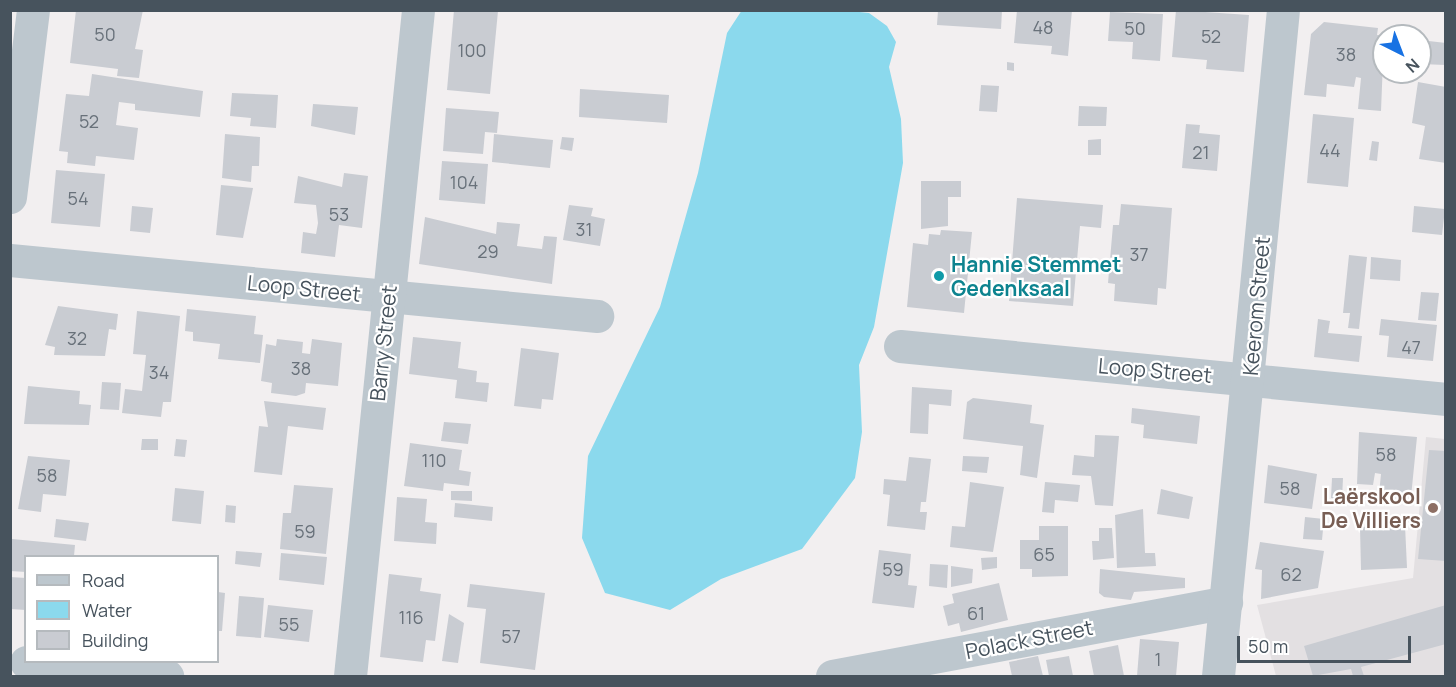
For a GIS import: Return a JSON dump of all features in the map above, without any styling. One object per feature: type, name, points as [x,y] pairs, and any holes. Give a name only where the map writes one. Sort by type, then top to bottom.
[{"type":"street","points":[[10,197],[33,10]]},
{"type":"street","name":"Barry Street","points":[[350,676],[418,10]]},
{"type":"street","name":"Keerom Street","points":[[1218,676],[1250,379],[1282,10]]},
{"type":"street","name":"Loop Street","points":[[10,260],[597,316]]},
{"type":"street","name":"Loop Street","points":[[900,346],[1446,399]]},
{"type":"street","name":"Polack Street","points":[[832,676],[973,662],[1226,602]]},
{"type":"street","points":[[36,663],[166,676]]},
{"type":"shaded area","name":"Laërskool De Villiers","points":[[1426,437],[1445,439],[1445,676],[1276,676],[1257,605],[1413,578]]},
{"type":"water","points":[[742,10],[869,13],[887,26],[896,42],[889,67],[901,119],[903,163],[874,327],[859,365],[862,432],[855,478],[802,549],[721,579],[670,610],[605,593],[582,538],[588,456],[660,307],[698,173],[727,33]]},
{"type":"building","points":[[76,10],[143,10],[135,49],[143,50],[139,78],[117,76],[118,69],[70,63]]},
{"type":"building","points":[[454,10],[498,11],[490,94],[447,90]]},
{"type":"building","points":[[938,10],[1002,10],[1001,29],[937,25]]},
{"type":"building","points":[[1017,10],[1072,10],[1068,56],[1051,54],[1052,46],[1014,43]]},
{"type":"building","points":[[1176,10],[1249,15],[1244,72],[1206,69],[1207,60],[1172,57]]},
{"type":"building","points":[[1110,12],[1163,14],[1160,61],[1132,59],[1133,42],[1108,41]]},
{"type":"building","points":[[1324,22],[1372,27],[1372,84],[1382,84],[1381,111],[1358,109],[1361,78],[1356,77],[1354,87],[1327,84],[1326,97],[1304,95],[1311,34]]},
{"type":"building","points":[[1432,41],[1446,43],[1446,65],[1432,64]]},
{"type":"building","points":[[1007,62],[1014,63],[1014,71],[1007,70]]},
{"type":"building","points":[[92,74],[203,91],[200,117],[135,110],[135,104],[119,102],[116,125],[138,128],[134,160],[96,156],[95,166],[67,163],[68,152],[59,151],[66,94],[89,96]]},
{"type":"building","points":[[1418,84],[1446,87],[1446,163],[1419,159],[1425,126],[1412,123]]},
{"type":"building","points":[[981,85],[999,86],[997,112],[979,111]]},
{"type":"building","points":[[580,89],[669,95],[667,123],[579,117]]},
{"type":"building","points":[[232,93],[278,95],[276,128],[250,126],[251,118],[230,116]]},
{"type":"building","points":[[313,104],[358,107],[355,135],[311,126]]},
{"type":"building","points":[[1079,106],[1107,107],[1106,126],[1078,126]]},
{"type":"building","points":[[446,108],[499,112],[497,133],[485,132],[483,154],[443,151]]},
{"type":"building","points":[[1313,114],[1354,118],[1348,187],[1307,183]]},
{"type":"building","points":[[1186,124],[1200,125],[1199,133],[1220,135],[1217,171],[1182,168]]},
{"type":"building","points":[[225,134],[260,137],[259,166],[252,166],[251,182],[222,178]]},
{"type":"building","points":[[494,134],[553,140],[550,168],[492,162]]},
{"type":"building","points":[[562,137],[574,138],[572,151],[560,149]]},
{"type":"building","points":[[1101,139],[1101,155],[1088,155],[1088,140]]},
{"type":"building","points":[[1372,141],[1379,142],[1377,161],[1369,160]]},
{"type":"building","points":[[442,161],[488,164],[485,204],[439,200]]},
{"type":"building","points":[[56,170],[105,174],[100,227],[51,223]]},
{"type":"building","points":[[344,173],[368,176],[362,228],[339,225],[335,257],[301,253],[303,232],[316,234],[318,223],[316,205],[294,203],[298,176],[342,187]]},
{"type":"building","points":[[921,181],[961,181],[961,197],[948,197],[948,226],[921,229]]},
{"type":"building","points":[[221,185],[253,188],[243,238],[216,235]]},
{"type":"building","points":[[1017,198],[1103,205],[1101,228],[1080,226],[1073,306],[1009,301]]},
{"type":"building","points":[[1121,204],[1172,208],[1166,289],[1158,288],[1157,305],[1114,301],[1115,284],[1108,283],[1113,225],[1119,225]]},
{"type":"building","points":[[569,205],[593,208],[591,216],[605,219],[600,246],[563,240]]},
{"type":"building","points":[[132,206],[153,208],[150,233],[130,231]]},
{"type":"building","points":[[1414,206],[1445,209],[1442,235],[1412,232]]},
{"type":"building","points":[[425,217],[496,234],[497,222],[520,224],[517,246],[542,249],[544,236],[557,237],[552,284],[419,264]]},
{"type":"building","name":"Hannie Stemmet Gedenksaal","points":[[941,230],[972,232],[964,313],[907,307],[913,243],[928,245],[929,234],[940,235]]},
{"type":"building","points":[[1349,255],[1367,257],[1359,329],[1348,328],[1350,313],[1343,313]]},
{"type":"building","points":[[1371,257],[1401,260],[1400,281],[1370,279]]},
{"type":"building","points":[[1421,292],[1439,293],[1436,321],[1418,320]]},
{"type":"building","points":[[58,306],[118,314],[116,330],[109,329],[105,356],[54,355],[55,347],[45,345]]},
{"type":"building","points":[[187,309],[256,316],[254,334],[263,335],[260,363],[218,359],[220,344],[193,341],[193,332],[185,331]]},
{"type":"building","points":[[137,311],[180,316],[171,402],[163,402],[161,417],[122,413],[125,389],[142,391],[146,355],[133,354]]},
{"type":"building","points":[[1318,319],[1330,321],[1328,333],[1362,336],[1359,362],[1314,357]]},
{"type":"building","points":[[1381,319],[1437,325],[1433,361],[1387,357],[1389,336],[1379,335]]},
{"type":"building","points":[[413,337],[461,342],[458,368],[477,371],[476,382],[489,383],[487,402],[455,398],[457,380],[409,374]]},
{"type":"building","points":[[277,339],[303,342],[302,353],[310,354],[312,339],[342,343],[338,386],[306,383],[305,393],[296,396],[271,393],[272,383],[261,381],[266,344],[276,346]]},
{"type":"building","points":[[521,348],[559,353],[553,400],[542,399],[541,409],[514,406]]},
{"type":"building","points":[[102,382],[121,383],[119,410],[100,409]]},
{"type":"building","points":[[28,386],[80,391],[79,404],[91,405],[89,425],[24,424]]},
{"type":"building","points":[[912,387],[952,390],[951,406],[929,404],[928,434],[910,433]]},
{"type":"building","points":[[973,398],[1032,405],[1030,423],[1044,425],[1037,478],[1020,475],[1023,446],[963,439],[967,402]]},
{"type":"building","points":[[264,401],[326,408],[323,430],[288,426],[282,475],[254,472],[259,426],[268,427]]},
{"type":"building","points":[[1132,408],[1200,416],[1197,444],[1143,438],[1144,425],[1131,423]]},
{"type":"building","points":[[444,422],[471,424],[468,444],[441,441]]},
{"type":"building","points":[[1359,432],[1417,437],[1411,497],[1379,494],[1381,474],[1375,473],[1373,485],[1357,484]]},
{"type":"building","points":[[1095,435],[1119,436],[1113,506],[1095,505],[1091,476],[1072,475],[1074,455],[1094,457]]},
{"type":"building","points":[[142,439],[158,439],[158,450],[141,450]]},
{"type":"building","points":[[176,439],[187,440],[185,457],[174,456]]},
{"type":"building","points":[[410,443],[462,450],[459,470],[471,472],[469,486],[444,483],[443,491],[404,486]]},
{"type":"building","points":[[1429,450],[1446,451],[1446,561],[1418,559]]},
{"type":"building","points":[[28,456],[70,460],[66,496],[43,494],[41,512],[18,509]]},
{"type":"building","points":[[963,456],[989,457],[987,473],[962,471]]},
{"type":"building","points":[[909,457],[931,459],[926,502],[921,502],[920,512],[927,512],[925,530],[887,526],[890,495],[883,494],[884,479],[906,481]]},
{"type":"building","points":[[1268,465],[1317,474],[1312,509],[1264,503]]},
{"type":"building","points":[[1332,478],[1343,478],[1342,499],[1331,498]]},
{"type":"building","points":[[970,482],[1004,487],[993,552],[950,547],[952,526],[965,527]]},
{"type":"building","points":[[1045,482],[1080,485],[1078,502],[1055,500],[1054,513],[1042,512]]},
{"type":"building","points":[[294,485],[333,488],[326,554],[280,549],[283,513],[291,513]]},
{"type":"building","points":[[175,488],[204,491],[201,524],[172,521]]},
{"type":"building","points":[[1161,489],[1193,497],[1189,519],[1157,514]]},
{"type":"building","points":[[451,491],[472,491],[472,501],[451,500]]},
{"type":"building","points":[[397,497],[427,499],[425,522],[437,523],[436,544],[394,541]]},
{"type":"building","points":[[455,503],[493,507],[492,521],[454,517]]},
{"type":"building","points":[[226,505],[236,506],[235,523],[225,522]]},
{"type":"building","points":[[1143,509],[1145,553],[1155,553],[1156,566],[1117,568],[1115,515]]},
{"type":"building","points":[[1305,517],[1324,519],[1322,540],[1303,539]]},
{"type":"building","points":[[56,519],[89,523],[86,541],[54,537]]},
{"type":"building","points":[[1405,525],[1407,568],[1361,570],[1360,527]]},
{"type":"building","points":[[1039,526],[1068,526],[1068,576],[1032,577],[1032,569],[1020,569],[1020,540],[1039,540]]},
{"type":"building","points":[[1099,528],[1112,528],[1114,558],[1093,560],[1092,541],[1099,541]]},
{"type":"building","points":[[12,539],[75,545],[74,555],[24,555],[24,572],[10,571]]},
{"type":"building","points":[[1260,542],[1324,551],[1318,588],[1261,599],[1262,570],[1255,569]]},
{"type":"building","points":[[879,550],[911,554],[908,585],[917,586],[914,608],[872,603]]},
{"type":"building","points":[[236,551],[262,553],[260,567],[235,564]]},
{"type":"building","points":[[281,553],[327,557],[324,585],[279,580]]},
{"type":"building","points":[[997,557],[997,568],[982,570],[981,558]]},
{"type":"building","points":[[930,564],[948,565],[947,588],[929,586]]},
{"type":"building","points":[[951,566],[973,569],[972,583],[951,587]]},
{"type":"building","points":[[1100,569],[1185,578],[1185,588],[1134,592],[1131,600],[1104,597],[1099,593]]},
{"type":"building","points":[[389,574],[422,578],[420,591],[441,594],[435,641],[426,640],[423,662],[380,657]]},
{"type":"building","points":[[10,577],[24,578],[24,610],[10,609]]},
{"type":"building","points":[[999,583],[1008,620],[961,632],[959,623],[948,626],[943,606],[954,603],[952,594]]},
{"type":"building","points":[[470,584],[545,593],[535,670],[480,663],[486,609],[467,607]]},
{"type":"building","points":[[219,592],[225,593],[222,631],[219,631]]},
{"type":"building","points":[[239,596],[264,598],[261,638],[236,636]]},
{"type":"building","points":[[268,605],[313,610],[309,642],[264,637]]},
{"type":"building","points":[[1446,605],[1446,644],[1361,667],[1364,676],[1353,676],[1351,669],[1313,676],[1304,646]]},
{"type":"building","points":[[449,614],[464,623],[458,663],[442,661]]},
{"type":"building","points":[[1140,639],[1179,642],[1176,676],[1137,676]]},
{"type":"building","points":[[1118,645],[1124,676],[1094,676],[1089,651]]},
{"type":"building","points":[[1038,656],[1043,676],[1012,676],[1009,662]]},
{"type":"building","points":[[1069,656],[1073,676],[1049,676],[1046,660]]},
{"type":"place","name":"Hannie Stemmet Gedenksaal","points":[[939,276]]},
{"type":"place","name":"Laërskool De Villiers","points":[[1433,508]]}]
